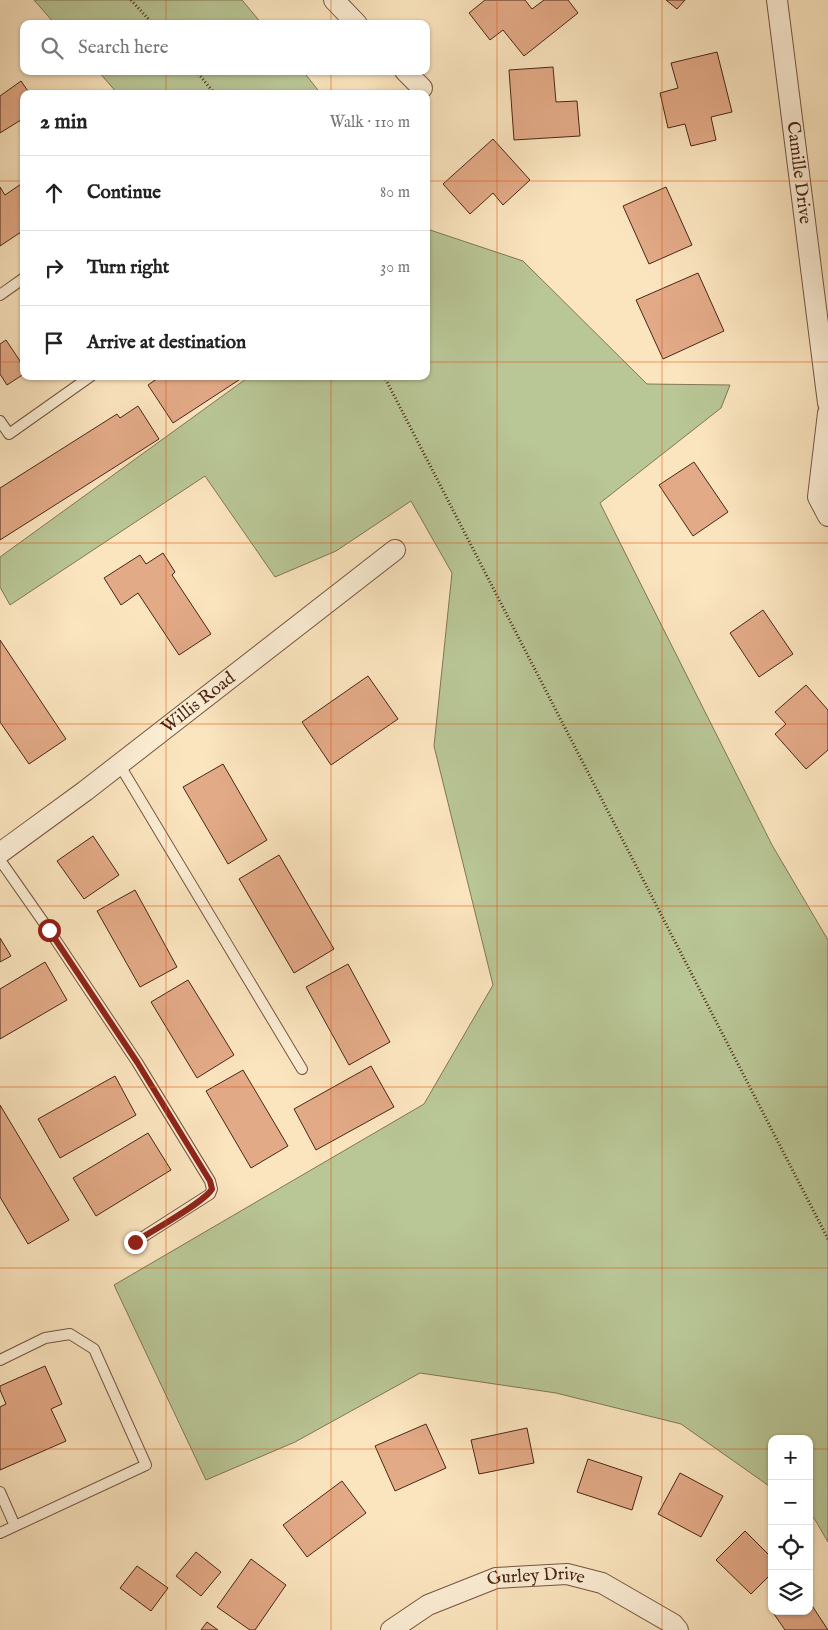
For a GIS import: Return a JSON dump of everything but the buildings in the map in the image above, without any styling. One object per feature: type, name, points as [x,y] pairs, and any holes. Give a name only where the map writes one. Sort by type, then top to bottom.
[{"type":"street","points":[[334,0],[354,20]]},
{"type":"street","name":"Camille Drive","points":[[776,0],[828,403]]},
{"type":"street","points":[[409,75],[422,88]]},
{"type":"street","points":[[828,413],[823,494],[828,516]]},
{"type":"street","name":"Willis Road","points":[[0,853],[120,764],[395,550]]},
{"type":"street","name":"Gurley Drive","points":[[391,1630],[428,1605],[496,1578],[567,1574],[602,1583],[673,1624],[678,1630]]},
{"type":"lane","points":[[0,295],[20,281]]},
{"type":"lane","points":[[0,421],[9,434],[84,380]]},
{"type":"lane","points":[[120,764],[302,1068]]},
{"type":"lane","points":[[0,860],[137,1062],[210,1181],[212,1189],[210,1194],[135,1242]]},
{"type":"lane","points":[[0,1360],[45,1338],[70,1334],[94,1349],[146,1465],[0,1533]]},
{"type":"lane","points":[[0,1492],[15,1526]]},
{"type":"path","points":[[131,0],[149,20]]},
{"type":"path","points":[[199,75],[212,90]]},
{"type":"path","points":[[386,380],[828,1239]]},
{"type":"green space","points":[[34,0],[242,0],[259,20],[52,20]]},
{"type":"green space","points":[[101,75],[306,75],[318,90],[115,90]]},
{"type":"green space","points":[[430,230],[523,261],[647,384],[730,385],[721,408],[600,503],[772,845],[828,940],[828,1542],[813,1517],[813,1435],[768,1435],[768,1485],[681,1424],[556,1393],[420,1373],[295,1442],[206,1480],[114,1285],[424,1104],[493,985],[434,746],[452,573],[411,501],[336,551],[275,577],[205,476],[10,605],[0,587],[0,557],[244,380],[430,380]]},
{"type":"route","points":[[49,930],[137,1062],[210,1181],[212,1189],[210,1194],[135,1242]]}]
